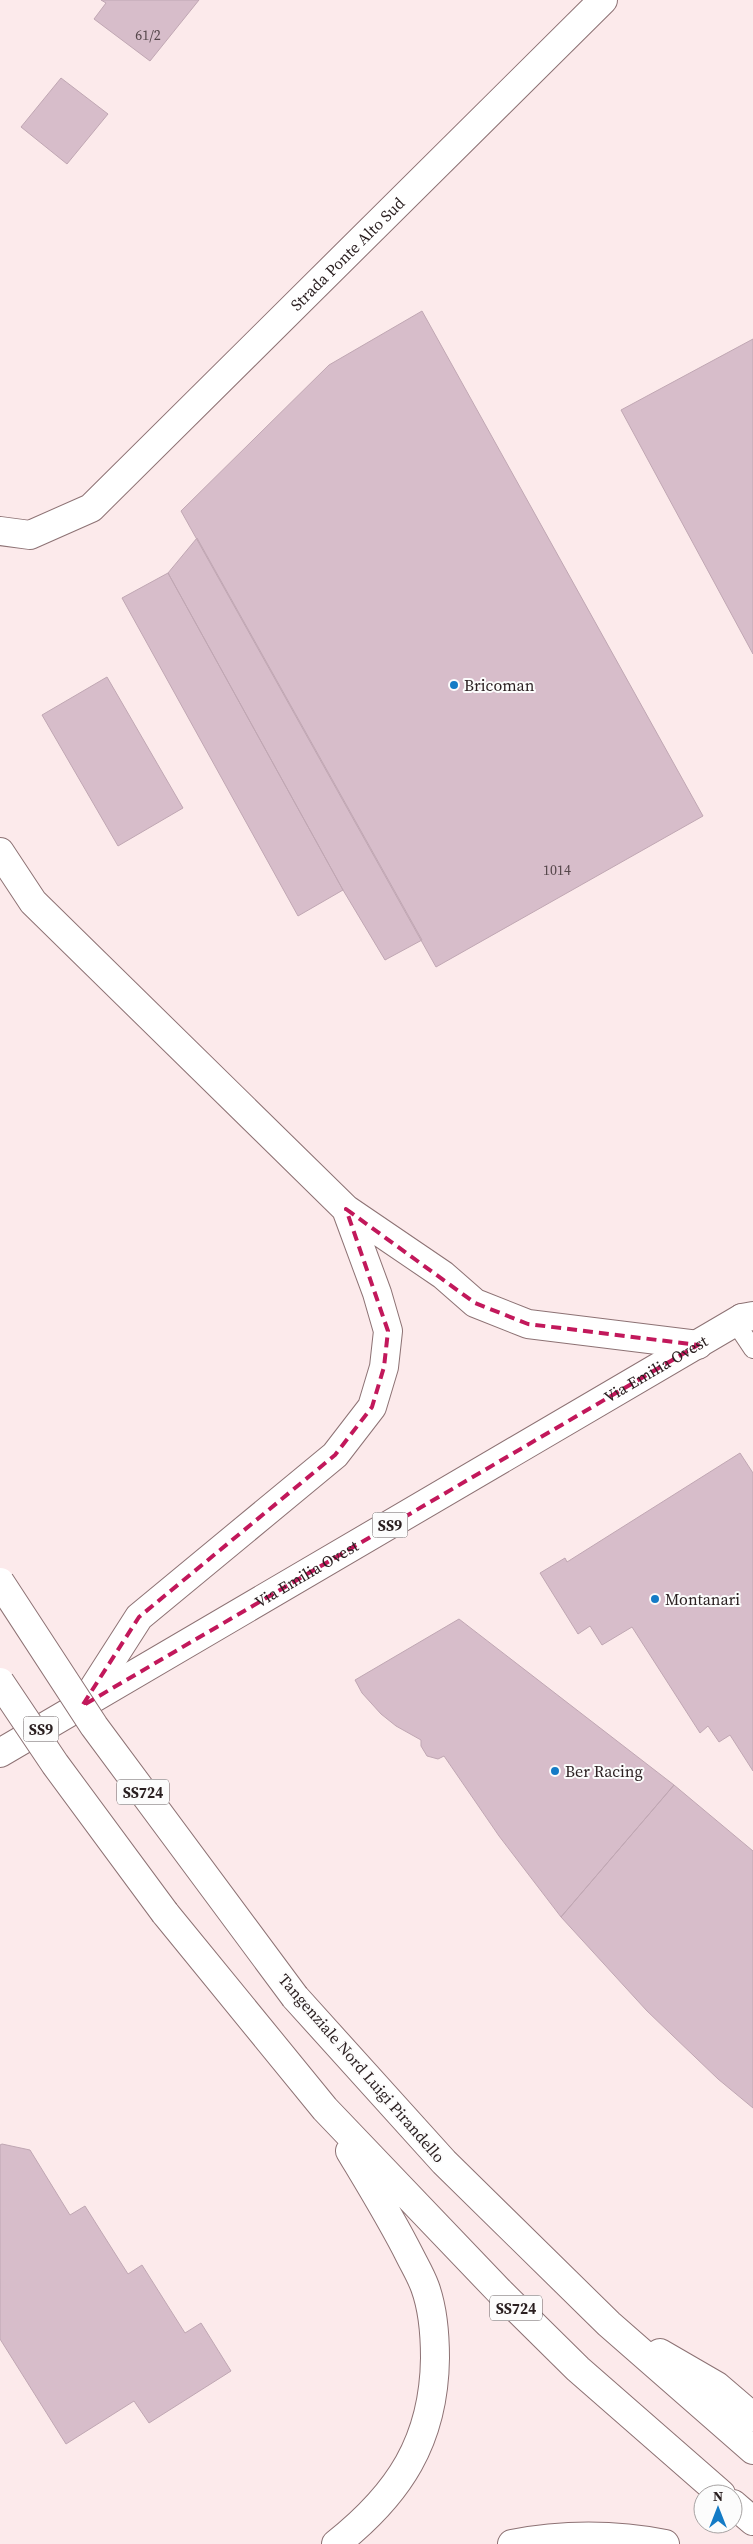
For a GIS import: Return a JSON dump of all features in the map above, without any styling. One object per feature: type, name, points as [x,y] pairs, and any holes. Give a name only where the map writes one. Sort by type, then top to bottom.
[{"type":"main road","name":"Strada Ponte Alto Sud","points":[[0,530],[30,535],[91,508],[604,0]]},
{"type":"main road","points":[[0,852],[33,902],[346,1209],[443,1276],[475,1302],[528,1324],[698,1345]]},
{"type":"main road","points":[[82,1706],[139,1617],[335,1455],[372,1407],[384,1367],[388,1331],[377,1293],[346,1209]]},
{"type":"main road","name":"Via Emilia Ovest","points":[[0,1753],[743,1319]]},
{"type":"main road","name":"Tangenziale Nord Luigi Pirandello","points":[[0,1582],[94,1726],[295,1997],[444,2162],[609,2324],[753,2450]]},
{"type":"main road","name":"SS724","points":[[0,1682],[55,1764],[165,1913],[325,2109],[501,2294],[578,2369],[710,2484]]},
{"type":"main road","points":[[325,2109],[395,2226],[425,2287],[435,2335],[434,2382],[427,2420],[416,2452],[396,2484],[367,2519],[336,2544]]},
{"type":"main road","points":[[609,2324],[717,2386],[753,2417]]},
{"type":"main road","points":[[743,2512],[753,2521]]},
{"type":"main road","points":[[512,2544],[566,2537],[605,2537],[665,2544]]},
{"type":"lane","points":[[743,1319],[753,1349]]},
{"type":"highlighted area","points":[[346,1209],[475,1303],[528,1324],[698,1345],[82,1706],[139,1617],[335,1455],[372,1407],[384,1367],[388,1331]]},
{"type":"building","points":[[101,0],[199,0],[150,61],[94,19],[106,3]]},
{"type":"building","points":[[61,78],[108,114],[67,164],[21,127]]},
{"type":"building","name":"Bricoman","points":[[422,311],[703,816],[436,967],[181,511],[329,365]]},
{"type":"building","points":[[753,339],[753,654],[621,410]]},
{"type":"building","points":[[197,538],[422,940],[385,960],[343,890],[168,573]]},
{"type":"building","points":[[168,573],[343,890],[298,916],[122,598]]},
{"type":"building","points":[[107,677],[183,808],[118,846],[42,715]]},
{"type":"building","name":"Montanari","points":[[740,1453],[753,1473],[753,1771],[730,1735],[719,1742],[708,1726],[700,1733],[632,1627],[602,1645],[590,1626],[578,1634],[540,1573],[565,1558],[567,1562]]},
{"type":"building","name":"Ber Racing","points":[[459,1619],[674,1785],[561,1917],[499,1836],[444,1756],[438,1759],[427,1756],[421,1746],[421,1740],[396,1726],[381,1714],[362,1693],[355,1680]]},
{"type":"building","points":[[674,1785],[753,1851],[753,2108],[718,2079],[647,2011],[561,1917]]},
{"type":"building","points":[[0,2145],[30,2150],[70,2215],[85,2206],[128,2274],[142,2265],[185,2333],[201,2323],[231,2371],[149,2423],[134,2401],[66,2444],[0,2339]]},
{"type":"place","name":"Bricoman","points":[[454,685]]},
{"type":"place","name":"Montanari","points":[[655,1599]]},
{"type":"place","name":"Ber Racing","points":[[555,1771]]}]
